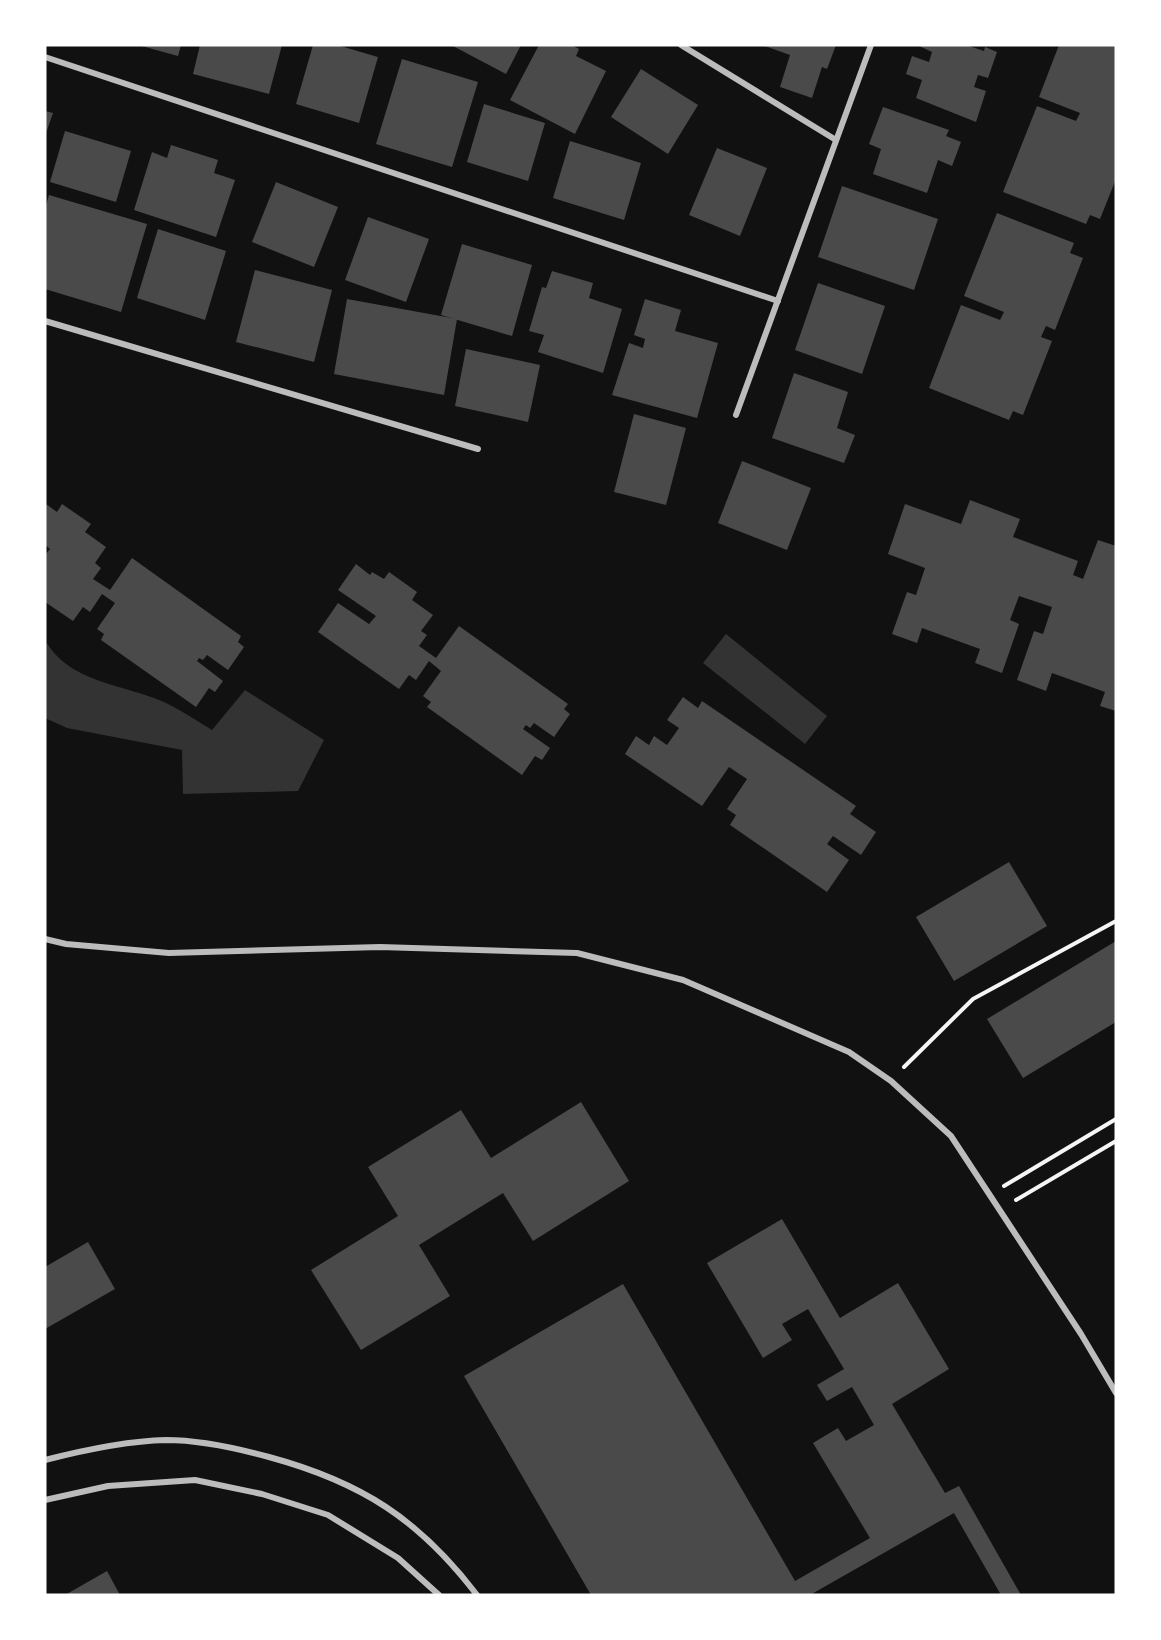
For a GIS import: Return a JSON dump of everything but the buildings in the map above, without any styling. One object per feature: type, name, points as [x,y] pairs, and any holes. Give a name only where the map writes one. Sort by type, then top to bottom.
[{"type":"street","points":[[681,45],[836,140]]},
{"type":"street","points":[[736,415],[870,45]]},
{"type":"street","points":[[45,57],[778,301]]},
{"type":"street","points":[[45,321],[478,449]]},
{"type":"street","points":[[45,939],[66,944],[169,953],[380,947],[577,953],[684,980],[849,1052],[891,1081],[951,1136],[1081,1334],[1116,1393]]},
{"type":"street","points":[[45,1460],[91,1448],[166,1440],[231,1446],[307,1467],[368,1494],[413,1525],[460,1573],[477,1595]]},
{"type":"street","points":[[45,1500],[108,1486],[195,1480],[262,1494],[328,1515],[398,1558],[439,1595]]},
{"type":"path","points":[[891,1081],[973,999],[1116,921]]},
{"type":"path","points":[[990,1195],[1116,1119]]},
{"type":"path","points":[[1000,1210],[1116,1141]]},
{"type":"shaded area","points":[[726,634],[827,716],[805,744],[703,663]]},
{"type":"shaded area","points":[[45,640],[55,654],[82,674],[164,702],[212,730],[245,690],[324,740],[298,791],[183,794],[182,750],[67,728],[45,718]]}]
